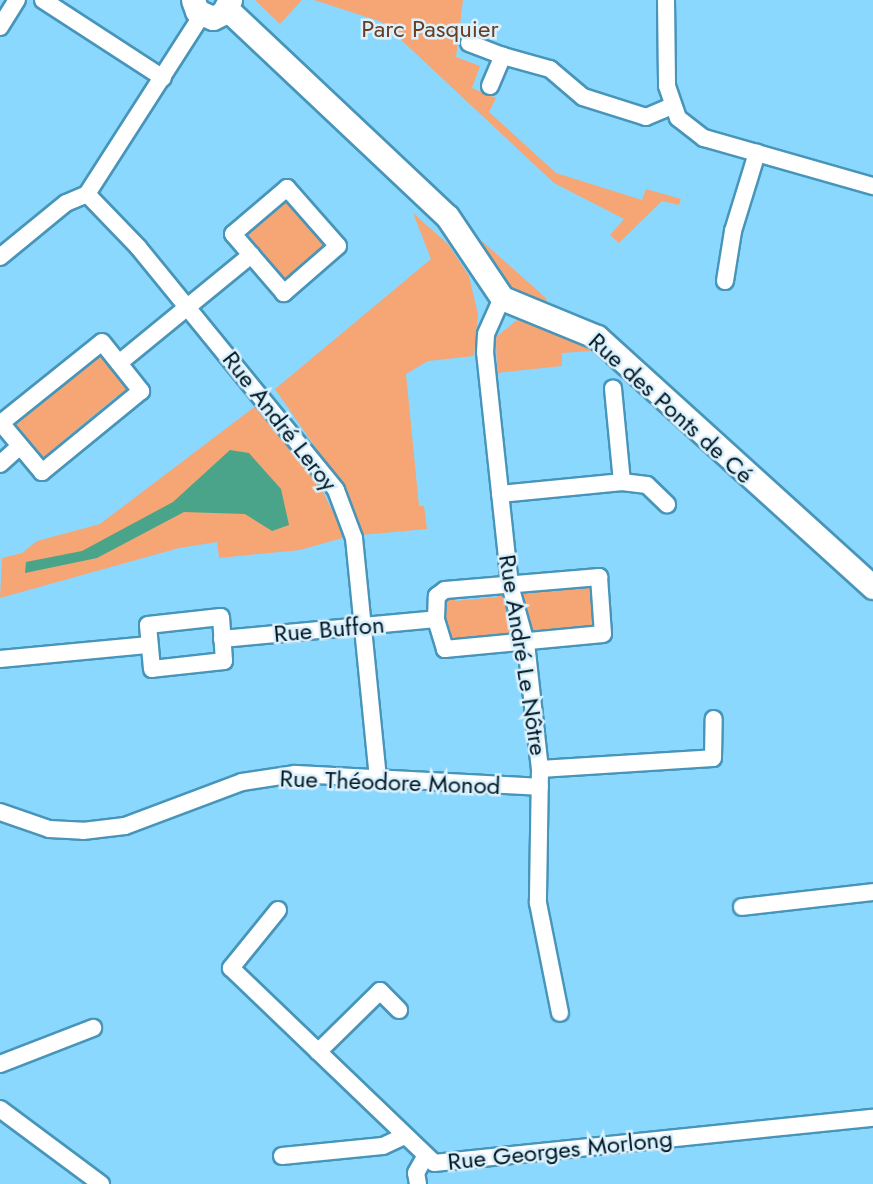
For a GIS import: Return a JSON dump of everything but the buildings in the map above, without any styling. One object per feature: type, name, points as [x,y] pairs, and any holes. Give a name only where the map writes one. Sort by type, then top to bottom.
[{"type":"street","points":[[0,27],[18,0]]},
{"type":"street","points":[[43,0],[163,78]]},
{"type":"street","points":[[666,0],[672,106],[704,138],[873,186]]},
{"type":"street","points":[[0,257],[66,203],[87,194],[163,78],[198,8],[213,18],[228,5],[447,216],[502,298]]},
{"type":"street","points":[[469,43],[550,69],[583,97],[646,117],[672,106]]},
{"type":"street","points":[[490,86],[503,56]]},
{"type":"street","points":[[725,281],[733,231],[757,153]]},
{"type":"street","points":[[287,188],[338,246],[284,293],[251,255],[233,234],[287,188]]},
{"type":"street","name":"Rue André Leroy","points":[[87,194],[189,308],[336,490],[354,538],[378,779]]},
{"type":"street","points":[[119,363],[251,255]]},
{"type":"street","name":"Rue André Le Nôtre","points":[[502,298],[486,334],[485,352],[510,585],[526,643],[540,769],[538,902],[559,1013]]},
{"type":"street","name":"Rue des Ponts de Cé","points":[[502,298],[597,337],[873,587]]},
{"type":"street","points":[[102,342],[119,363],[141,391],[42,472],[18,448],[1,423],[102,342]]},
{"type":"street","points":[[613,388],[622,482]]},
{"type":"street","points":[[0,464],[18,448]]},
{"type":"street","points":[[500,494],[622,482],[647,485],[667,504]]},
{"type":"street","points":[[598,577],[603,634],[445,649],[436,619],[437,596],[445,590],[510,585],[598,577]]},
{"type":"street","points":[[221,617],[224,661],[152,669],[149,645],[148,625],[221,617]]},
{"type":"street","name":"Rue Buffon","points":[[222,639],[436,619]]},
{"type":"street","points":[[0,659],[149,645]]},
{"type":"street","points":[[540,769],[713,758],[714,719]]},
{"type":"street","name":"Rue Théodore Monod","points":[[0,812],[49,829],[83,831],[125,826],[268,777],[540,787]]},
{"type":"street","points":[[742,907],[873,892]]},
{"type":"street","name":"Rue Georges Morlong","points":[[278,909],[231,968],[425,1157],[448,1165],[873,1118]]},
{"type":"street","points":[[317,1052],[380,991],[400,1010]]},
{"type":"street","points":[[0,1064],[93,1028]]},
{"type":"street","points":[[0,1109],[101,1184]]},
{"type":"street","points":[[282,1156],[383,1146],[404,1136]]},
{"type":"street","points":[[418,1184],[416,1173],[425,1157]]},
{"type":"green space","name":"Parc Pasquier","points":[[255,0],[302,0],[280,24]]},
{"type":"green space","name":"Parc Pasquier","points":[[314,0],[463,0],[456,57],[480,66],[472,88],[496,98],[489,112],[556,173],[642,200],[646,189],[681,199],[679,205],[662,201],[619,243],[610,235],[624,219],[554,183],[382,22]]},
{"type":"green space","points":[[286,197],[328,241],[326,251],[322,247],[286,281],[244,233]]},
{"type":"green space","points":[[413,213],[448,244],[469,276],[478,314],[474,356],[428,361],[406,374],[419,506],[424,506],[427,529],[361,535],[343,487],[275,389],[431,259]]},
{"type":"green space","points":[[483,242],[546,298],[549,310],[515,298],[475,244]]},
{"type":"green space","points":[[517,320],[583,342],[591,351],[562,353],[562,366],[497,373],[496,337]]},
{"type":"green space","points":[[103,352],[129,387],[128,394],[121,400],[117,396],[52,450],[56,455],[37,459],[12,425],[21,412],[25,416],[90,362],[86,357]]},
{"type":"green space","points":[[257,405],[311,469],[346,537],[300,550],[219,558],[217,542],[179,548],[0,598],[2,558],[22,553],[37,541],[100,524]]},
{"type":"green space","points":[[580,581],[595,587],[596,630],[544,631],[537,638],[529,631],[522,594],[537,585],[538,591],[580,588]]},
{"type":"green space","points":[[497,591],[504,593],[512,638],[451,643],[445,628],[447,600],[454,595],[455,601],[497,597]]},
{"type":"shaded area","points":[[230,450],[249,453],[281,489],[289,525],[272,531],[245,514],[184,512],[97,558],[25,573],[26,562],[82,551],[173,502]]}]
